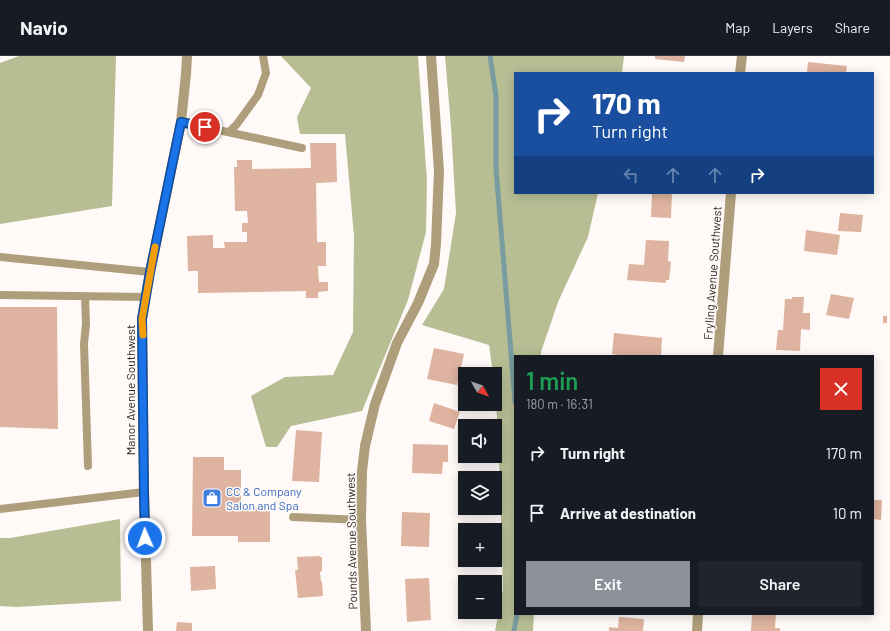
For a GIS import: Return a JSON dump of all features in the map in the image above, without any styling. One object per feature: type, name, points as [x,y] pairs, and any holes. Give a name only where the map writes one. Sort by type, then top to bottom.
[{"type":"street","name":"Manor Avenue Southwest","points":[[148,631],[144,492],[142,319],[150,272],[181,122],[187,56]]},
{"type":"street","name":"Pounds Avenue Southwest","points":[[366,631],[361,520],[364,452],[375,404],[397,343],[418,303],[434,264],[439,171],[431,56]]},
{"type":"street","points":[[740,72],[742,56]]},
{"type":"street","name":"Fryling Avenue Southwest","points":[[718,355],[731,194]]},
{"type":"street","points":[[697,631],[698,615]]},
{"type":"lane","points":[[229,132],[237,124],[258,95],[266,73],[263,56]]},
{"type":"lane","points":[[181,122],[302,148]]},
{"type":"lane","points":[[0,257],[150,272]]},
{"type":"lane","points":[[0,295],[146,297]]},
{"type":"lane","points":[[86,296],[84,344],[88,466]]},
{"type":"lane","points":[[0,509],[144,492]]},
{"type":"lane","points":[[294,517],[361,520]]},
{"type":"green space","points":[[19,56],[116,56],[112,206],[0,224],[0,63]]},
{"type":"green space","points":[[281,56],[418,56],[427,181],[426,232],[408,300],[362,411],[291,426],[277,447],[266,447],[251,396],[285,377],[333,375],[353,332],[354,236],[345,134],[300,134],[297,117],[311,88]]},
{"type":"green space","points":[[445,56],[624,56],[622,72],[514,72],[514,194],[598,194],[588,237],[558,302],[541,355],[514,355],[514,615],[534,615],[533,631],[495,631],[497,619],[502,619],[503,589],[501,515],[502,515],[502,471],[499,471],[499,463],[502,463],[502,419],[497,419],[496,411],[502,411],[502,367],[492,367],[489,345],[422,325],[444,289],[456,213]]},
{"type":"green space","points":[[120,519],[121,601],[16,607],[0,606],[0,538],[10,538]]},
{"type":"building","points":[[655,56],[685,56],[684,62],[655,59]]},
{"type":"building","points":[[808,62],[847,66],[846,72],[807,72]]},
{"type":"building","points":[[310,143],[336,143],[337,182],[316,183],[317,242],[326,242],[326,266],[318,266],[319,282],[328,282],[328,291],[318,292],[318,298],[306,298],[306,291],[198,293],[198,271],[188,271],[187,236],[213,235],[213,248],[225,248],[224,242],[247,242],[247,232],[242,232],[242,223],[248,223],[247,211],[235,211],[234,167],[237,167],[237,160],[252,160],[252,169],[311,168]]},
{"type":"building","points":[[652,194],[672,194],[671,218],[651,217]]},
{"type":"building","points":[[840,213],[863,215],[861,232],[838,231]]},
{"type":"building","points":[[806,230],[840,235],[837,255],[804,251]]},
{"type":"building","points":[[646,240],[669,241],[668,261],[671,262],[669,280],[666,280],[666,283],[627,280],[629,264],[644,265]]},
{"type":"building","points":[[831,294],[854,298],[849,319],[826,315]]},
{"type":"building","points":[[792,297],[804,297],[803,313],[810,313],[810,330],[801,329],[800,351],[776,350],[778,330],[783,330],[785,299],[792,299]]},
{"type":"building","points":[[0,307],[57,307],[58,429],[0,427]]},
{"type":"building","points":[[883,316],[887,316],[887,323],[883,323]]},
{"type":"building","points":[[614,333],[662,338],[661,355],[612,354]]},
{"type":"building","points":[[434,348],[464,354],[461,367],[458,367],[457,385],[427,379]]},
{"type":"building","points":[[434,403],[460,412],[454,429],[429,421]]},
{"type":"building","points":[[296,430],[322,432],[319,482],[292,481]]},
{"type":"building","points":[[413,444],[448,445],[448,462],[443,462],[442,474],[412,473]]},
{"type":"building","points":[[193,457],[224,457],[224,470],[241,470],[241,507],[270,508],[270,542],[238,542],[238,536],[192,536]]},
{"type":"building","points":[[874,500],[882,500],[881,520],[874,519]]},
{"type":"building","points":[[402,512],[430,513],[429,547],[401,546]]},
{"type":"building","points":[[297,557],[322,557],[322,571],[320,572],[323,596],[298,598],[295,570],[298,570]]},
{"type":"building","points":[[215,566],[216,589],[191,591],[190,567]]},
{"type":"building","points":[[429,578],[431,620],[407,622],[405,579]]},
{"type":"building","points":[[752,615],[776,615],[775,628],[780,628],[780,631],[751,631]]},
{"type":"building","points":[[619,617],[644,619],[643,631],[609,631],[609,627],[618,628]]},
{"type":"building","points":[[177,622],[192,623],[192,631],[176,631]]},
{"type":"waterway","points":[[490,56],[496,96],[496,168],[514,390]]},
{"type":"waterway","points":[[514,631],[517,615]]},
{"type":"slow traffic","points":[[143,335],[142,319],[155,247]]},
{"type":"place","name":"CC & Company Salon and Spa","points":[[212,498]]},
{"type":"route","points":[[145,538],[142,319],[150,272],[181,122],[205,127]]}]
